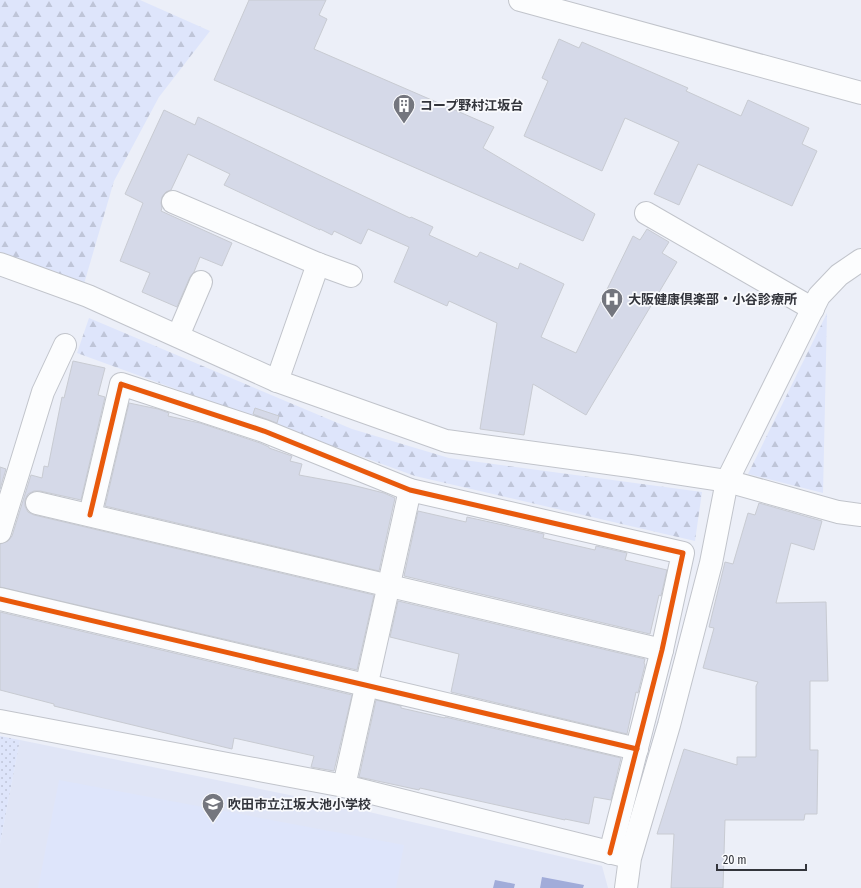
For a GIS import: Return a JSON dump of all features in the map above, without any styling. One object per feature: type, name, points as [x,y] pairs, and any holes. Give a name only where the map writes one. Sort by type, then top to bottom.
[{"type":"street","points":[[520,0],[861,93]]},
{"type":"street","points":[[173,202],[318,264],[351,276]]},
{"type":"street","points":[[646,212],[813,309]]},
{"type":"street","points":[[620,855],[671,717],[711,564],[727,481],[819,296],[839,275],[861,260]]},
{"type":"street","points":[[0,264],[88,296],[277,381],[446,441],[727,481],[838,512],[861,515]]},
{"type":"street","points":[[277,381],[318,264]]},
{"type":"street","points":[[178,336],[201,282]]},
{"type":"street","points":[[0,532],[3,509],[43,392],[65,345]]},
{"type":"street","points":[[90,515],[122,384],[264,431],[410,490],[683,553],[662,650],[637,749],[620,855],[626,888]]},
{"type":"street","points":[[344,786],[410,490]]},
{"type":"street","points":[[37,502],[662,650]]},
{"type":"street","points":[[0,599],[637,749]]},
{"type":"street","points":[[0,721],[344,786],[620,855]]},
{"type":"shaded area","name":"吹田市立江坂大池小学校","points":[[20,740],[339,805],[602,866],[608,888],[0,888],[0,844]]},
{"type":"green space","points":[[0,0],[140,0],[210,31],[159,97],[114,181],[84,284],[0,253]]},
{"type":"green space","points":[[827,313],[823,493],[748,474]]},
{"type":"green space","points":[[89,318],[352,429],[449,458],[702,492],[695,541],[415,476],[77,353]]},
{"type":"green space","points":[[0,736],[20,740],[0,844]]},
{"type":"green space","points":[[59,780],[404,845],[396,888],[38,888]]},
{"type":"water","points":[[542,877],[584,885],[583,888],[540,888]]},
{"type":"water","points":[[495,880],[515,884],[514,888],[493,888]]},
{"type":"building","name":"コープ野村江坂台","points":[[249,0],[326,0],[319,15],[327,19],[314,49],[494,127],[483,148],[595,214],[583,241],[214,80]]},
{"type":"building","points":[[559,39],[579,48],[582,42],[688,88],[686,91],[741,116],[748,100],[809,128],[802,144],[817,151],[792,206],[698,164],[679,205],[654,194],[679,142],[625,118],[602,171],[524,136],[548,81],[542,78]]},
{"type":"building","points":[[164,110],[195,125],[198,117],[410,218],[411,217],[433,227],[429,235],[477,257],[480,252],[518,269],[520,263],[564,284],[541,337],[576,353],[633,236],[640,240],[647,229],[669,242],[662,253],[677,262],[586,415],[533,384],[524,435],[480,429],[497,323],[449,301],[447,306],[394,282],[409,247],[368,229],[361,244],[334,231],[332,235],[320,230],[224,185],[230,174],[188,154],[171,190],[166,192],[162,197],[161,211],[232,243],[222,266],[200,257],[177,307],[142,292],[150,273],[120,261],[143,203],[125,194]]},
{"type":"building","points":[[73,361],[105,368],[98,395],[105,397],[81,500],[34,491],[28,494],[25,500],[25,506],[28,512],[34,515],[374,595],[357,670],[0,587],[0,544],[8,541],[12,536],[31,475],[42,478],[44,466],[48,467],[62,397],[64,398]]},
{"type":"building","points":[[129,403],[158,409],[169,413],[168,416],[200,423],[260,443],[269,448],[292,456],[290,461],[302,464],[299,475],[348,484],[384,493],[395,498],[379,571],[105,506]]},
{"type":"building","points":[[255,408],[279,416],[277,423],[253,414]]},
{"type":"building","points":[[0,467],[6,469],[0,489]]},
{"type":"building","points":[[759,503],[822,521],[814,550],[791,543],[776,603],[826,602],[828,681],[810,681],[810,750],[818,750],[817,814],[805,814],[804,820],[725,820],[723,888],[671,888],[674,834],[657,834],[684,749],[737,765],[737,757],[756,757],[756,686],[758,682],[703,668],[714,628],[709,627],[725,562],[733,564],[748,513],[755,515]]},
{"type":"building","points":[[418,511],[466,522],[467,517],[544,534],[543,538],[595,550],[596,546],[627,553],[625,560],[667,570],[661,596],[659,595],[650,634],[404,576]]},
{"type":"building","points":[[398,601],[645,659],[645,665],[638,693],[636,692],[627,734],[451,692],[459,654],[390,637]]},
{"type":"building","points":[[0,612],[352,695],[334,771],[311,767],[314,756],[234,738],[232,749],[54,706],[54,704],[0,690]]},
{"type":"building","points":[[376,700],[401,706],[401,708],[621,758],[611,800],[594,797],[589,824],[420,788],[419,790],[359,777]]},
{"type":"cycle path","points":[[90,515],[121,384],[264,431],[410,490],[683,553],[662,650],[610,853]]},
{"type":"cycle path","points":[[0,599],[637,749]]},
{"type":"place","name":"コープ野村江坂台","points":[[404,124]]},
{"type":"place","name":"大阪健康倶楽部・小谷診療所","points":[[612,318]]},
{"type":"place","name":"吹田市立江坂大池小学校","points":[[213,824]]}]
